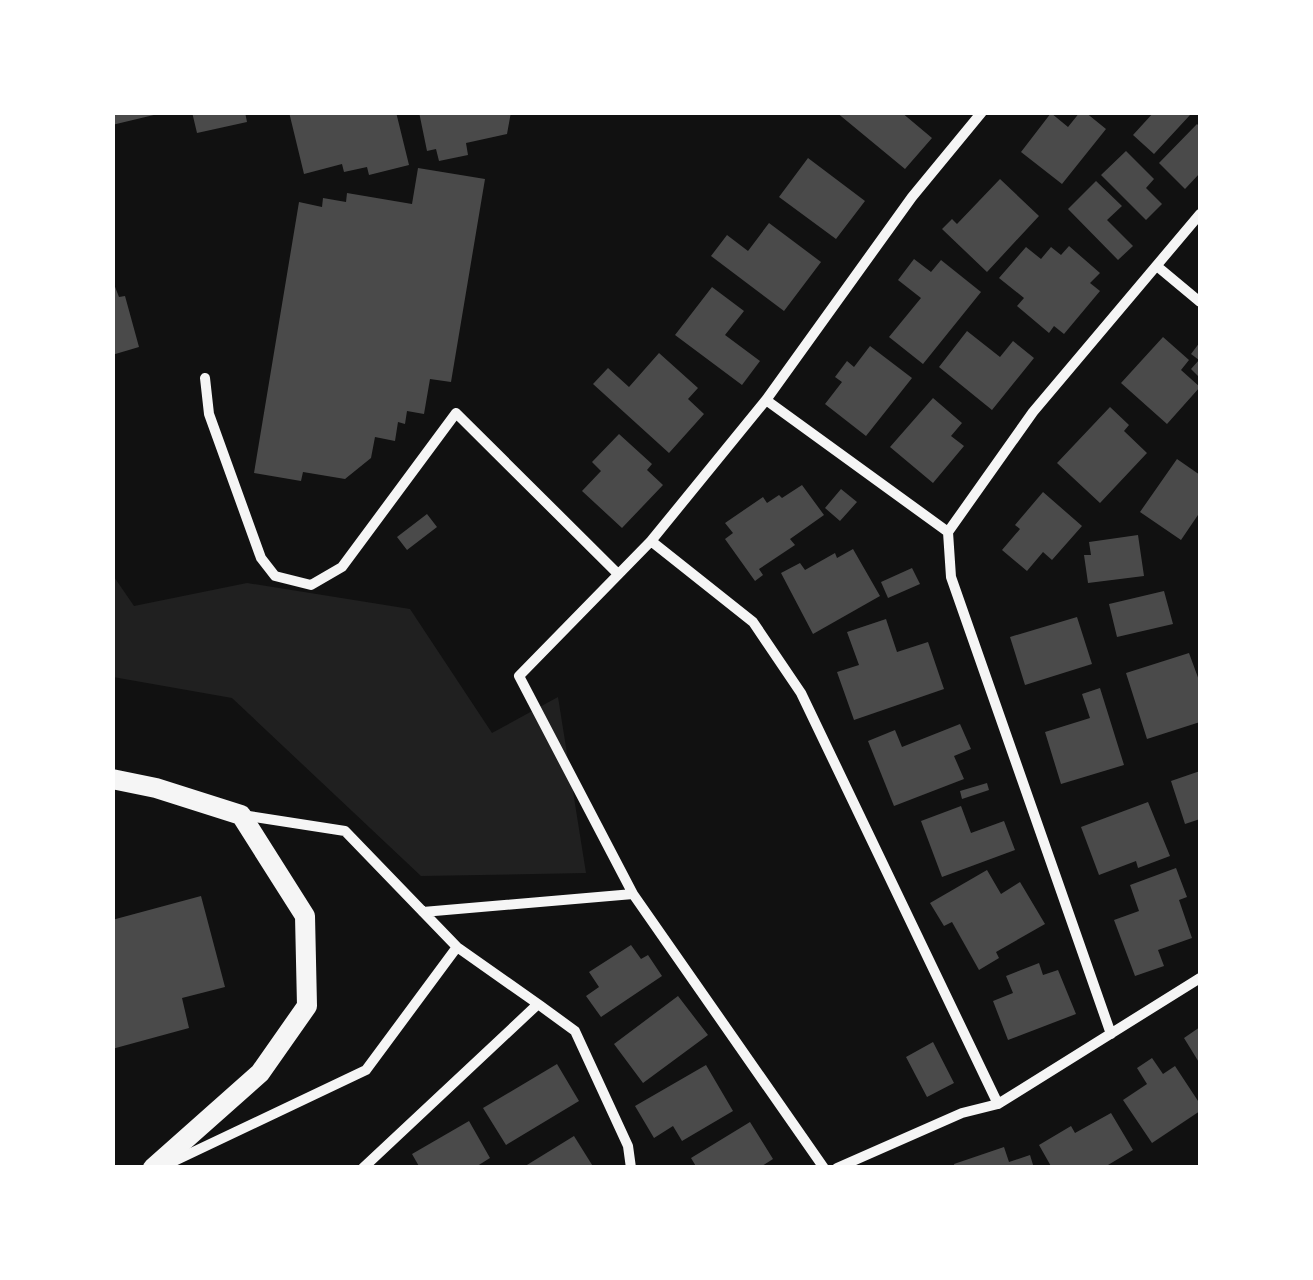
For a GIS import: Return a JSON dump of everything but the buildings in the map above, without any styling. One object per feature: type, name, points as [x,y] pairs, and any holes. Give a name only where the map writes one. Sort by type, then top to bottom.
[{"type":"main road","points":[[112,779],[156,788],[241,815],[306,916],[307,1006],[260,1073],[156,1168]]},
{"type":"street","points":[[824,1168],[633,894],[518,676],[651,541],[766,400],[912,197],[982,112]]},
{"type":"street","points":[[1111,1034],[951,577],[948,532],[1034,412],[1200,214]]},
{"type":"street","points":[[1158,267],[1200,302]]},
{"type":"street","points":[[206,378],[209,414],[261,558],[275,576],[311,585],[342,567],[456,412],[618,574]]},
{"type":"street","points":[[766,400],[948,532]]},
{"type":"street","points":[[651,541],[752,622],[801,693],[998,1104]]},
{"type":"street","points":[[241,815],[345,831],[457,947],[575,1031],[628,1146],[630,1168]]},
{"type":"street","points":[[423,912],[633,894]]},
{"type":"street","points":[[156,1168],[366,1070],[457,947]]},
{"type":"street","points":[[836,1168],[962,1113],[998,1104],[1200,978]]},
{"type":"street","points":[[363,1168],[538,1004]]},
{"type":"shaded area","points":[[112,574],[134,606],[247,583],[410,609],[492,733],[558,697],[586,873],[421,876],[232,698],[113,677]]}]
